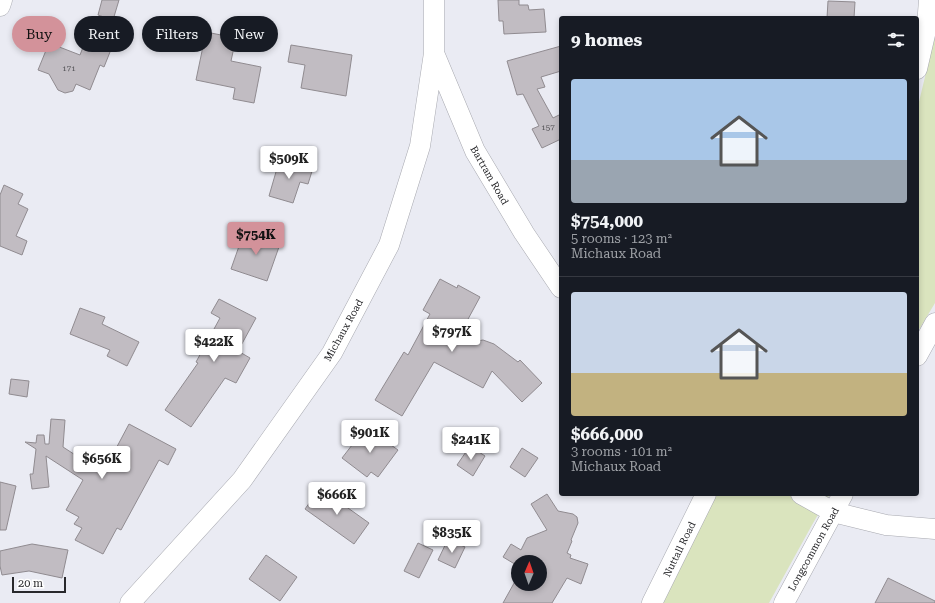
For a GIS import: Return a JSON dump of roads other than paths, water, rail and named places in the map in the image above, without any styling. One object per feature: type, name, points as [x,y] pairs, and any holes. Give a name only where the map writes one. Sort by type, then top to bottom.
[{"type":"street","points":[[0,6],[2,0]]},
{"type":"street","name":"Michaux Road","points":[[130,603],[242,480],[332,353],[388,245],[420,146],[434,53],[434,0]]},
{"type":"street","points":[[919,62],[931,23],[929,0]]},
{"type":"street","name":"Bartram Road","points":[[434,53],[475,152],[524,233],[559,285]]},
{"type":"street","points":[[919,352],[935,323]]},
{"type":"street","name":"Nuttall Road","points":[[652,603],[705,496]]},
{"type":"street","points":[[804,496],[834,512],[886,525],[935,529]]},
{"type":"street","name":"Longcommon Road","points":[[784,603],[842,496]]}]
